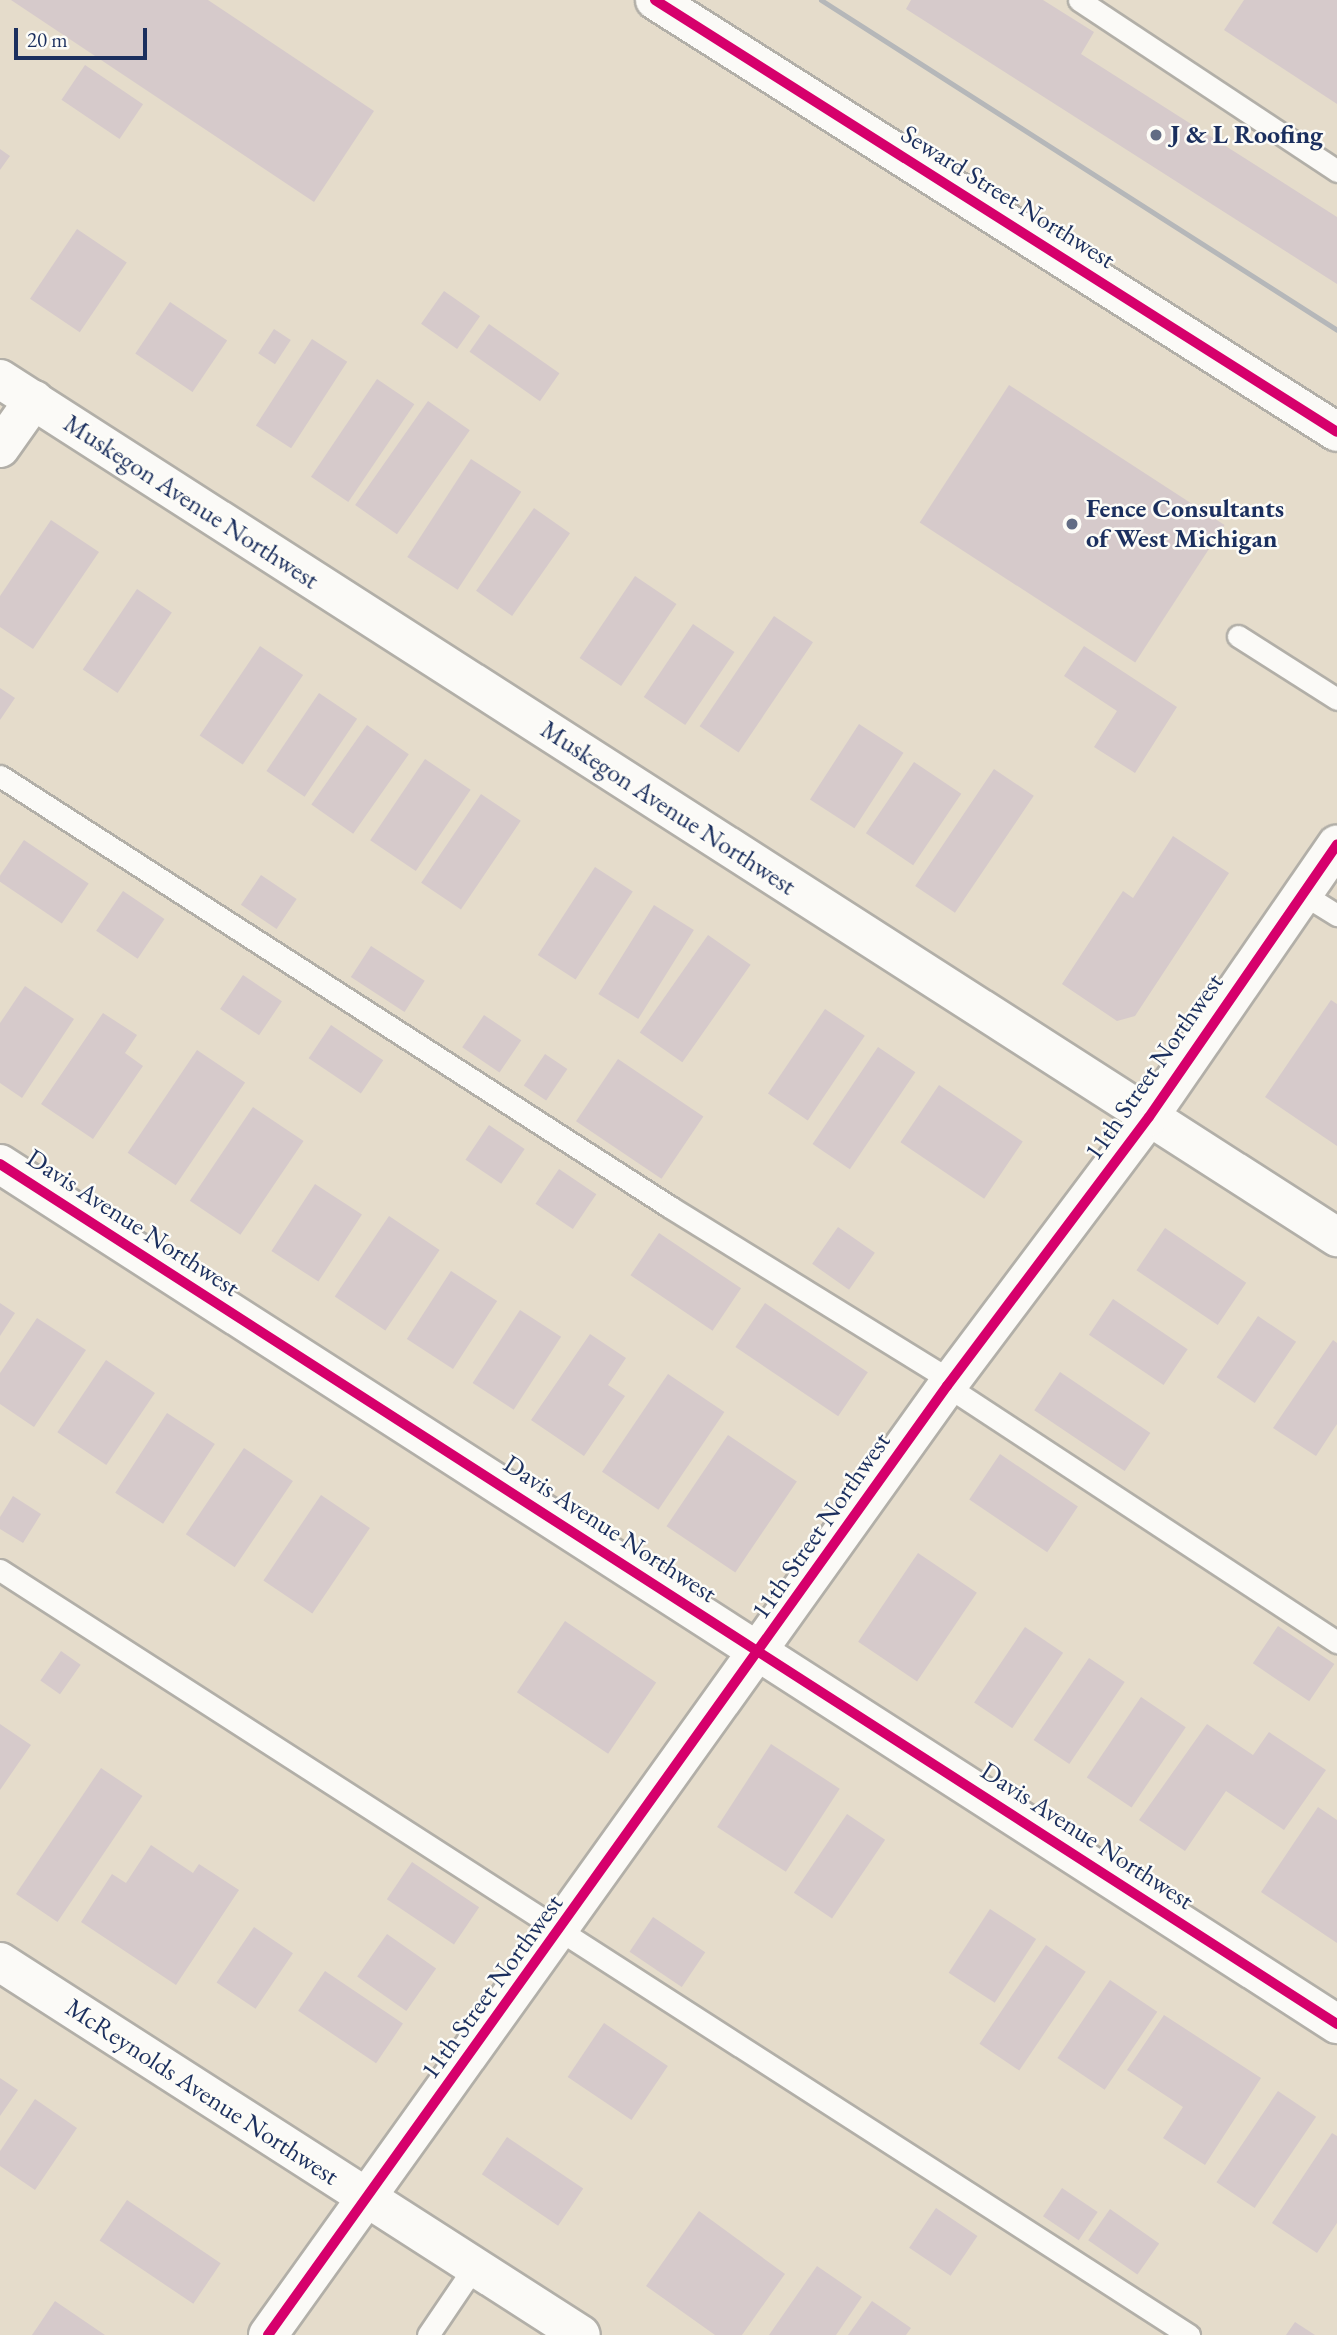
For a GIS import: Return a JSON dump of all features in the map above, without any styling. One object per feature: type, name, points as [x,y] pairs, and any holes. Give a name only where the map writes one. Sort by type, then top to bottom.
[{"type":"street","name":"Seward Street Northwest","points":[[655,0],[1337,432]]},
{"type":"street","name":"Muskegon Avenue Northwest","points":[[0,379],[1337,1237]]},
{"type":"street","points":[[0,448],[34,400]]},
{"type":"street","name":"11th Street Northwest","points":[[268,2335],[760,1653],[950,1384],[1149,1117],[1337,844]]},
{"type":"street","name":"Davis Avenue Northwest","points":[[0,1164],[1337,2024]]},
{"type":"street","name":"McReynolds Avenue Northwest","points":[[0,1962],[580,2335]]},
{"type":"lane","points":[[1079,0],[1337,171]]},
{"type":"lane","points":[[1238,636],[1337,699]]},
{"type":"lane","points":[[0,776],[950,1384],[1337,1642]]},
{"type":"lane","points":[[1303,894],[1337,915]]},
{"type":"lane","points":[[0,1570],[1189,2335]]},
{"type":"lane","points":[[428,2335],[474,2267]]},
{"type":"building","points":[[11,0],[208,0],[374,111],[314,202]]},
{"type":"building","name":"J & L Roofing","points":[[911,0],[1043,0],[1094,32],[1081,54],[1337,217],[1337,284],[906,9]]},
{"type":"building","points":[[1244,0],[1337,0],[1337,104],[1224,30]]},
{"type":"building","points":[[85,65],[143,104],[120,139],[62,100]]},
{"type":"building","points":[[0,149],[10,156],[0,170]]},
{"type":"building","points":[[77,229],[127,263],[80,332],[30,299]]},
{"type":"building","points":[[444,291],[480,316],[457,349],[421,324]]},
{"type":"building","points":[[170,302],[227,341],[193,392],[135,353]]},
{"type":"building","points":[[489,324],[559,373],[540,401],[469,352]]},
{"type":"building","points":[[274,329],[291,340],[275,364],[258,353]]},
{"type":"building","points":[[312,339],[347,362],[291,448],[256,425]]},
{"type":"building","points":[[377,379],[414,404],[348,502],[311,477]]},
{"type":"building","name":"Fence Consultants of West Michigan","points":[[1009,385],[1225,525],[1135,663],[920,523]]},
{"type":"building","points":[[428,401],[470,430],[397,534],[355,505]]},
{"type":"building","points":[[471,459],[521,492],[458,590],[407,557]]},
{"type":"building","points":[[534,508],[570,533],[512,616],[476,591]]},
{"type":"building","points":[[51,520],[99,552],[33,649],[0,627],[0,596]]},
{"type":"building","points":[[635,576],[676,604],[621,686],[580,658]]},
{"type":"building","points":[[137,589],[172,612],[118,693],[83,669]]},
{"type":"building","points":[[774,616],[813,642],[739,753],[700,726]]},
{"type":"building","points":[[693,624],[734,652],[685,725],[644,697]]},
{"type":"building","points":[[260,646],[303,675],[243,765],[200,736]]},
{"type":"building","points":[[1084,646],[1177,707],[1135,773],[1094,747],[1117,711],[1064,676]]},
{"type":"building","points":[[0,688],[15,698],[0,720]]},
{"type":"building","points":[[319,693],[357,719],[305,797],[266,771]]},
{"type":"building","points":[[859,724],[903,753],[854,828],[810,799]]},
{"type":"building","points":[[367,725],[409,754],[353,834],[311,804]]},
{"type":"building","points":[[425,759],[471,790],[416,871],[370,840]]},
{"type":"building","points":[[914,762],[961,794],[913,865],[866,833]]},
{"type":"building","points":[[994,769],[1034,796],[955,913],[915,886]]},
{"type":"building","points":[[481,794],[521,821],[461,910],[421,883]]},
{"type":"building","points":[[1173,836],[1229,873],[1135,1016],[1117,1021],[1062,984],[1123,891],[1133,898]]},
{"type":"building","points":[[24,840],[89,884],[62,923],[0,882],[0,876]]},
{"type":"building","points":[[595,867],[633,892],[576,980],[538,955]]},
{"type":"building","points":[[261,875],[297,899],[277,929],[241,905]]},
{"type":"building","points":[[123,891],[164,919],[138,959],[96,931]]},
{"type":"building","points":[[654,905],[694,930],[638,1019],[598,994]]},
{"type":"building","points":[[708,935],[751,965],[682,1062],[640,1032]]},
{"type":"building","points":[[371,946],[425,981],[405,1012],[351,977]]},
{"type":"building","points":[[243,975],[282,1001],[259,1035],[220,1009]]},
{"type":"building","points":[[25,986],[74,1019],[22,1098],[0,1083],[0,1023]]},
{"type":"building","points":[[1331,1000],[1337,1004],[1337,1146],[1265,1097]]},
{"type":"building","points":[[825,1009],[865,1036],[808,1120],[768,1094]]},
{"type":"building","points":[[103,1013],[137,1035],[125,1053],[143,1066],[93,1139],[41,1104]]},
{"type":"building","points":[[484,1015],[521,1040],[499,1072],[462,1047]]},
{"type":"building","points":[[331,1025],[383,1060],[361,1093],[309,1058]]},
{"type":"building","points":[[878,1047],[915,1072],[850,1169],[813,1144]]},
{"type":"building","points":[[197,1050],[245,1082],[176,1185],[128,1153]]},
{"type":"building","points":[[545,1054],[567,1069],[546,1101],[524,1086]]},
{"type":"building","points":[[618,1059],[703,1117],[661,1179],[576,1121]]},
{"type":"building","points":[[939,1085],[1023,1141],[984,1199],[900,1142]]},
{"type":"building","points":[[253,1107],[304,1141],[240,1235],[190,1201]]},
{"type":"building","points":[[489,1125],[525,1149],[501,1184],[466,1160]]},
{"type":"building","points":[[559,1169],[596,1194],[573,1229],[536,1204]]},
{"type":"building","points":[[315,1184],[362,1214],[318,1282],[271,1251]]},
{"type":"building","points":[[389,1216],[440,1250],[385,1331],[335,1296]]},
{"type":"building","points":[[838,1227],[875,1253],[849,1290],[812,1264]]},
{"type":"building","points":[[1165,1228],[1246,1283],[1218,1325],[1136,1270]]},
{"type":"building","points":[[659,1233],[741,1288],[713,1331],[630,1275]]},
{"type":"building","points":[[451,1271],[497,1301],[453,1369],[407,1339]]},
{"type":"building","points":[[1113,1299],[1188,1349],[1164,1385],[1089,1335]]},
{"type":"building","points":[[0,1303],[15,1313],[0,1336]]},
{"type":"building","points":[[765,1303],[868,1372],[838,1416],[735,1347]]},
{"type":"building","points":[[520,1310],[561,1337],[514,1410],[473,1383]]},
{"type":"building","points":[[1258,1316],[1296,1342],[1255,1403],[1217,1377]]},
{"type":"building","points":[[37,1318],[86,1350],[34,1427],[0,1404],[0,1373]]},
{"type":"building","points":[[590,1334],[626,1358],[608,1385],[625,1396],[584,1456],[531,1420]]},
{"type":"building","points":[[1333,1340],[1337,1343],[1337,1424],[1316,1456],[1273,1428]]},
{"type":"building","points":[[106,1360],[155,1393],[106,1465],[57,1432]]},
{"type":"building","points":[[1060,1372],[1150,1433],[1125,1471],[1034,1410]]},
{"type":"building","points":[[668,1374],[724,1412],[658,1510],[602,1472]]},
{"type":"building","points":[[167,1413],[215,1444],[163,1524],[115,1493]]},
{"type":"building","points":[[728,1435],[797,1481],[735,1573],[666,1526]]},
{"type":"building","points":[[244,1448],[293,1481],[235,1567],[186,1534]]},
{"type":"building","points":[[1000,1454],[1078,1507],[1047,1552],[969,1500]]},
{"type":"building","points":[[321,1495],[370,1528],[312,1613],[263,1580]]},
{"type":"building","points":[[13,1496],[41,1514],[23,1543],[0,1529],[0,1517]]},
{"type":"building","points":[[918,1553],[977,1593],[917,1681],[858,1642]]},
{"type":"building","points":[[565,1621],[656,1683],[608,1754],[517,1692]]},
{"type":"building","points":[[1278,1626],[1334,1664],[1309,1701],[1253,1663]]},
{"type":"building","points":[[1025,1627],[1063,1653],[1012,1728],[974,1702]]},
{"type":"building","points":[[61,1651],[81,1665],[60,1694],[40,1680]]},
{"type":"building","points":[[1089,1658],[1125,1682],[1069,1764],[1034,1740]]},
{"type":"building","points":[[1141,1697],[1186,1727],[1132,1808],[1087,1777]]},
{"type":"building","points":[[0,1724],[31,1745],[0,1790]]},
{"type":"building","points":[[1207,1724],[1253,1755],[1269,1732],[1326,1770],[1284,1830],[1226,1791],[1185,1851],[1139,1820]]},
{"type":"building","points":[[771,1744],[840,1789],[786,1872],[717,1827]]},
{"type":"building","points":[[101,1768],[142,1796],[57,1922],[16,1894]]},
{"type":"building","points":[[1318,1807],[1337,1820],[1337,1943],[1261,1892]]},
{"type":"building","points":[[847,1814],[885,1840],[832,1918],[794,1893]]},
{"type":"building","points":[[151,1845],[193,1873],[199,1864],[239,1890],[176,1985],[81,1922],[112,1874],[126,1883]]},
{"type":"building","points":[[412,1862],[479,1907],[454,1945],[387,1899]]},
{"type":"building","points":[[990,1909],[1036,1939],[995,2003],[949,1973]]},
{"type":"building","points":[[653,1917],[705,1952],[682,1987],[630,1952]]},
{"type":"building","points":[[254,1927],[293,1953],[255,2009],[217,1983]]},
{"type":"building","points":[[387,1934],[436,1968],[406,2011],[357,1977]]},
{"type":"building","points":[[1046,1945],[1086,1972],[1019,2070],[979,2044]]},
{"type":"building","points":[[325,1971],[403,2024],[376,2063],[298,2011]]},
{"type":"building","points":[[1110,1980],[1157,2012],[1105,2090],[1057,2058]]},
{"type":"building","points":[[1164,2015],[1261,2078],[1205,2165],[1163,2138],[1183,2107],[1127,2070]]},
{"type":"building","points":[[604,2023],[668,2066],[631,2120],[568,2077]]},
{"type":"building","points":[[0,2078],[18,2090],[0,2116]]},
{"type":"building","points":[[1278,2091],[1316,2117],[1255,2208],[1216,2182]]},
{"type":"building","points":[[35,2099],[77,2128],[35,2190],[0,2166],[0,2151]]},
{"type":"building","points":[[1332,2133],[1337,2136],[1337,2223],[1317,2253],[1272,2223]]},
{"type":"building","points":[[507,2137],[583,2188],[558,2226],[482,2174]]},
{"type":"building","points":[[1062,2188],[1098,2212],[1079,2240],[1043,2216]]},
{"type":"building","points":[[127,2200],[221,2263],[193,2304],[100,2241]]},
{"type":"building","points":[[936,2208],[977,2236],[951,2276],[909,2248]]},
{"type":"building","points":[[1110,2209],[1159,2243],[1137,2275],[1088,2240]]},
{"type":"building","points":[[699,2211],[785,2274],[742,2335],[715,2335],[646,2286]]},
{"type":"building","points":[[817,2266],[862,2297],[836,2335],[769,2335]]},
{"type":"building","points":[[55,2301],[105,2335],[32,2335]]},
{"type":"building","points":[[872,2301],[911,2328],[906,2335],[848,2335]]},
{"type":"building","points":[[1295,2322],[1315,2335],[1286,2335]]},
{"type":"railway","points":[[821,0],[1337,330]]},
{"type":"cycle path","points":[[655,0],[1337,432]]},
{"type":"cycle path","points":[[268,2335],[947,1386],[1149,1117],[1337,844]]},
{"type":"cycle path","points":[[0,1164],[1337,2024]]},
{"type":"place","name":"J & L Roofing","points":[[1156,135]]},
{"type":"place","name":"Fence Consultants of West Michigan","points":[[1072,524]]}]
